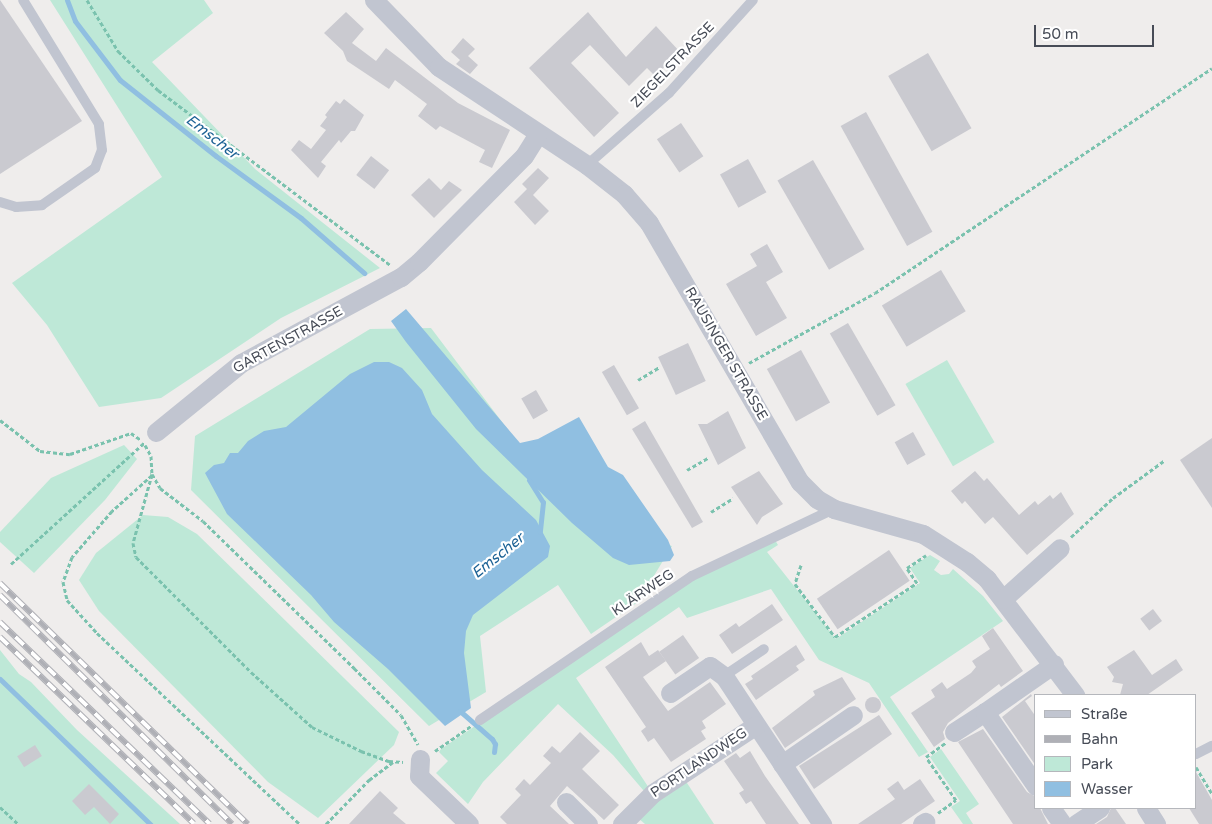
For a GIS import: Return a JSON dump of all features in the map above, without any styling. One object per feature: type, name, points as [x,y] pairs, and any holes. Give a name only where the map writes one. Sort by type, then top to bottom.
[{"type":"street","name":"RAUSINGER STRASSE","points":[[374,0],[439,67],[587,165],[624,194],[649,223],[800,482],[817,499],[834,509],[889,522],[942,544],[988,579],[1054,664],[1074,694]]},
{"type":"street","name":"GARTENSTRASSE","points":[[150,438],[241,363],[349,307],[415,266],[524,156],[538,134]]},
{"type":"street","points":[[1003,599],[1060,548]]},
{"type":"street","points":[[954,732],[1054,664]]},
{"type":"street","points":[[670,693],[710,666],[724,676]]},
{"type":"street","name":"PORTLANDWEG","points":[[724,676],[822,824]]},
{"type":"street","points":[[985,712],[1034,783]]},
{"type":"street","points":[[782,764],[852,715]]},
{"type":"street","name":"PORTLANDWEG","points":[[622,824],[653,793],[756,725]]},
{"type":"street","points":[[420,759],[419,776],[469,824]]},
{"type":"street","points":[[566,802],[588,824]]},
{"type":"street","points":[[1052,809],[1062,824]]},
{"type":"street","points":[[1076,824],[1098,809]]},
{"type":"street","points":[[1147,809],[1156,824]]},
{"type":"lane","points":[[0,202],[16,207],[42,205],[95,168],[102,150],[99,124],[23,0]]},
{"type":"lane","name":"ZIEGELSTRASSE","points":[[587,165],[669,93],[753,0]]},
{"type":"lane","name":"KLÄRWEG","points":[[480,720],[692,576],[834,509]]},
{"type":"lane","points":[[724,676],[764,649]]},
{"type":"lane","points":[[1197,754],[1212,746]]},
{"type":"path","points":[[87,0],[118,51],[158,90],[392,266]]},
{"type":"path","points":[[735,371],[875,293],[1212,68]]},
{"type":"path","points":[[638,380],[660,367]]},
{"type":"path","points":[[0,420],[40,451],[70,454],[130,433],[137,436]]},
{"type":"path","points":[[150,438],[152,474],[133,543],[136,557],[251,672],[312,727],[361,751],[394,761],[420,759],[469,727]]},
{"type":"path","points":[[11,564],[150,438]]},
{"type":"path","points":[[687,470],[708,458]]},
{"type":"path","points":[[1060,548],[1113,498],[1165,460]]},
{"type":"path","points":[[152,474],[160,488],[209,526],[401,715],[414,732],[420,759]]},
{"type":"path","points":[[152,474],[112,511],[77,549],[63,582],[67,600],[97,633],[300,824]]},
{"type":"path","points":[[711,512],[732,498]]},
{"type":"path","points":[[801,565],[795,584],[835,637],[918,583],[907,568],[942,544]]},
{"type":"path","points":[[923,823],[956,800],[926,757],[952,739],[954,732]]},
{"type":"path","points":[[326,824],[364,785],[394,761]]},
{"type":"path","points":[[1197,768],[1212,794]]},
{"type":"path","points":[[0,807],[18,824]]},
{"type":"green space","points":[[50,0],[204,0],[213,13],[152,62],[255,169],[380,268],[281,318],[161,398],[99,407],[47,325],[12,283],[162,177]]},
{"type":"green space","points":[[431,328],[576,520],[672,546],[638,602],[591,634],[558,585],[480,636],[486,692],[429,726],[191,490],[195,436],[370,329]]},
{"type":"green space","points":[[947,360],[994,442],[953,466],[905,384]]},
{"type":"green space","points":[[124,445],[137,459],[105,500],[34,573],[0,542],[0,532],[51,478]]},
{"type":"green space","points":[[143,515],[168,517],[197,534],[399,732],[394,745],[318,818],[268,782],[99,611],[79,580],[96,553]]},
{"type":"green space","points":[[775,540],[778,545],[767,552],[836,639],[920,583],[910,568],[930,555],[940,561],[934,570],[941,575],[949,574],[953,569],[983,596],[1003,621],[890,697],[928,752],[919,757],[869,683],[819,660],[771,589],[687,618],[679,607],[576,678],[649,788],[644,791],[613,755],[558,704],[483,782],[468,804],[436,773],[448,761],[439,752],[441,749],[687,583]]},
{"type":"green space","points":[[0,650],[19,674],[31,682],[77,730],[180,824],[0,824]]},
{"type":"green space","points":[[941,749],[979,804],[966,813],[973,824],[963,824],[951,807],[960,801],[930,757]]},
{"type":"green space","points":[[685,780],[714,824],[645,824],[638,818],[652,803]]},
{"type":"water","points":[[406,309],[520,443],[538,439],[579,417],[608,467],[623,475],[668,540],[674,555],[670,561],[629,565],[613,558],[572,523],[476,429],[406,342],[391,321]]},
{"type":"water","points":[[374,362],[389,362],[402,368],[422,390],[432,414],[482,470],[536,520],[550,546],[548,557],[473,615],[466,631],[464,653],[471,708],[445,726],[388,669],[334,622],[311,595],[227,514],[205,473],[214,465],[224,463],[230,453],[238,453],[248,441],[264,431],[286,427],[350,374]]},
{"type":"building","points":[[0,0],[82,121],[0,174]]},
{"type":"building","points":[[346,12],[364,29],[352,43],[376,61],[386,48],[458,103],[510,130],[492,168],[479,162],[485,150],[440,126],[436,130],[418,116],[427,104],[395,80],[389,89],[347,61],[343,51],[324,33]]},
{"type":"building","points":[[588,12],[626,57],[656,26],[680,52],[655,76],[647,68],[629,86],[590,45],[571,63],[619,113],[594,137],[529,68]]},
{"type":"building","points":[[463,38],[475,49],[468,56],[478,65],[470,74],[456,64],[460,60],[451,52]]},
{"type":"building","points":[[928,53],[972,128],[932,151],[888,76]]},
{"type":"building","points":[[344,99],[364,115],[355,131],[351,131],[341,143],[339,140],[321,162],[326,166],[318,178],[291,150],[299,140],[311,149],[326,130],[320,126],[327,117],[325,115],[336,101],[340,104]]},
{"type":"building","points":[[866,112],[932,232],[907,246],[841,126]]},
{"type":"building","points":[[681,123],[703,156],[679,172],[657,139]]},
{"type":"building","points":[[371,156],[389,170],[374,189],[356,175]]},
{"type":"building","points":[[748,159],[766,192],[738,208],[720,175]]},
{"type":"building","points":[[813,160],[864,249],[829,270],[777,180]]},
{"type":"building","points":[[538,168],[549,178],[533,195],[549,211],[535,225],[514,202],[527,189],[522,184]]},
{"type":"building","points":[[429,178],[441,190],[449,181],[462,190],[434,218],[411,195]]},
{"type":"building","points":[[767,244],[783,272],[766,282],[787,318],[756,336],[726,284],[757,266],[750,254]]},
{"type":"building","points":[[941,270],[966,311],[907,347],[882,306]]},
{"type":"building","points":[[848,323],[896,405],[877,416],[830,334]]},
{"type":"building","points":[[688,343],[706,381],[676,395],[658,357]]},
{"type":"building","points":[[801,350],[830,402],[796,421],[767,369]]},
{"type":"building","points":[[614,365],[639,408],[627,415],[602,372]]},
{"type":"building","points":[[536,390],[548,411],[533,419],[521,399]]},
{"type":"building","points":[[728,411],[746,448],[718,465],[698,424],[707,424]]},
{"type":"building","points":[[645,421],[703,522],[692,528],[632,429]]},
{"type":"building","points":[[913,432],[926,455],[907,465],[895,442]]},
{"type":"building","points":[[1212,438],[1212,508],[1180,460]]},
{"type":"building","points":[[759,471],[783,504],[762,517],[757,525],[731,487]]},
{"type":"building","points":[[975,471],[984,481],[987,478],[1019,515],[1035,501],[1038,505],[1050,495],[1053,499],[1061,492],[1074,514],[1027,555],[993,517],[985,524],[965,501],[962,504],[951,491]]},
{"type":"building","points":[[889,550],[910,581],[838,629],[817,599]]},
{"type":"building","points":[[772,604],[783,620],[732,654],[719,635],[736,623],[739,627]]},
{"type":"building","points":[[1153,609],[1162,621],[1149,631],[1140,619]]},
{"type":"building","points":[[993,628],[1023,671],[1001,687],[999,684],[948,723],[943,732],[945,739],[934,747],[911,713],[935,697],[931,690],[942,682],[947,689],[971,673],[976,667],[972,661],[990,649],[982,636]]},
{"type":"building","points":[[683,635],[699,658],[675,675],[659,652]]},
{"type":"building","points":[[641,642],[649,656],[658,650],[666,661],[643,677],[668,711],[710,682],[726,704],[702,721],[706,728],[701,731],[706,739],[671,762],[654,738],[648,742],[641,731],[646,727],[605,667]]},
{"type":"building","points":[[796,645],[805,660],[796,666],[799,670],[756,700],[745,684],[753,679],[751,676]]},
{"type":"building","points":[[1134,650],[1152,675],[1176,659],[1183,670],[1148,694],[1120,694],[1123,684],[1112,682],[1114,677],[1107,667]]},
{"type":"building","points":[[842,677],[856,699],[785,748],[772,728],[815,695],[813,691]]},
{"type":"building","points":[[1031,694],[1032,696],[1025,701],[1034,714],[1034,763],[1002,717]]},
{"type":"building","points":[[873,697],[881,705],[873,713],[865,705]]},
{"type":"building","points":[[879,715],[892,734],[814,789],[799,766]]},
{"type":"building","points":[[983,729],[1027,792],[1034,796],[1034,809],[1040,809],[1048,824],[1013,824],[958,742]]},
{"type":"building","points":[[580,732],[600,751],[582,769],[619,805],[604,820],[567,786],[550,806],[569,824],[507,824],[500,817],[521,795],[515,789],[524,779],[530,785],[551,763],[543,756],[552,746],[560,753]]},
{"type":"building","points":[[35,745],[42,756],[24,767],[17,756]]},
{"type":"building","points":[[750,751],[799,824],[766,824],[751,801],[746,804],[739,793],[744,790],[724,761],[736,753],[740,758]]},
{"type":"building","points":[[1197,774],[1212,800],[1212,824],[1199,824],[1190,809],[1197,809]]},
{"type":"building","points":[[920,779],[935,801],[901,824],[858,824],[895,799],[887,789],[898,781],[904,790]]},
{"type":"building","points":[[89,784],[119,814],[110,824],[94,807],[85,815],[72,801]]},
{"type":"building","points":[[380,791],[398,808],[393,813],[406,824],[349,824]]},
{"type":"building","points":[[1111,809],[1116,809],[1126,824],[1096,824],[1107,817]]},
{"type":"waterway","name":"Emscher","points":[[67,0],[75,21],[120,80],[216,156],[301,218],[364,273]]},
{"type":"waterway","name":"Emscher","points":[[529,480],[543,502],[540,532]]},
{"type":"waterway","points":[[0,679],[150,824]]},
{"type":"waterway","name":"Emscher","points":[[460,711],[492,739],[495,744],[494,752]]},
{"type":"railway","points":[[0,583],[248,824]]},
{"type":"railway","points":[[0,595],[232,824]]},
{"type":"railway","points":[[0,622],[210,824]]},
{"type":"railway","points":[[0,637],[194,824]]}]
